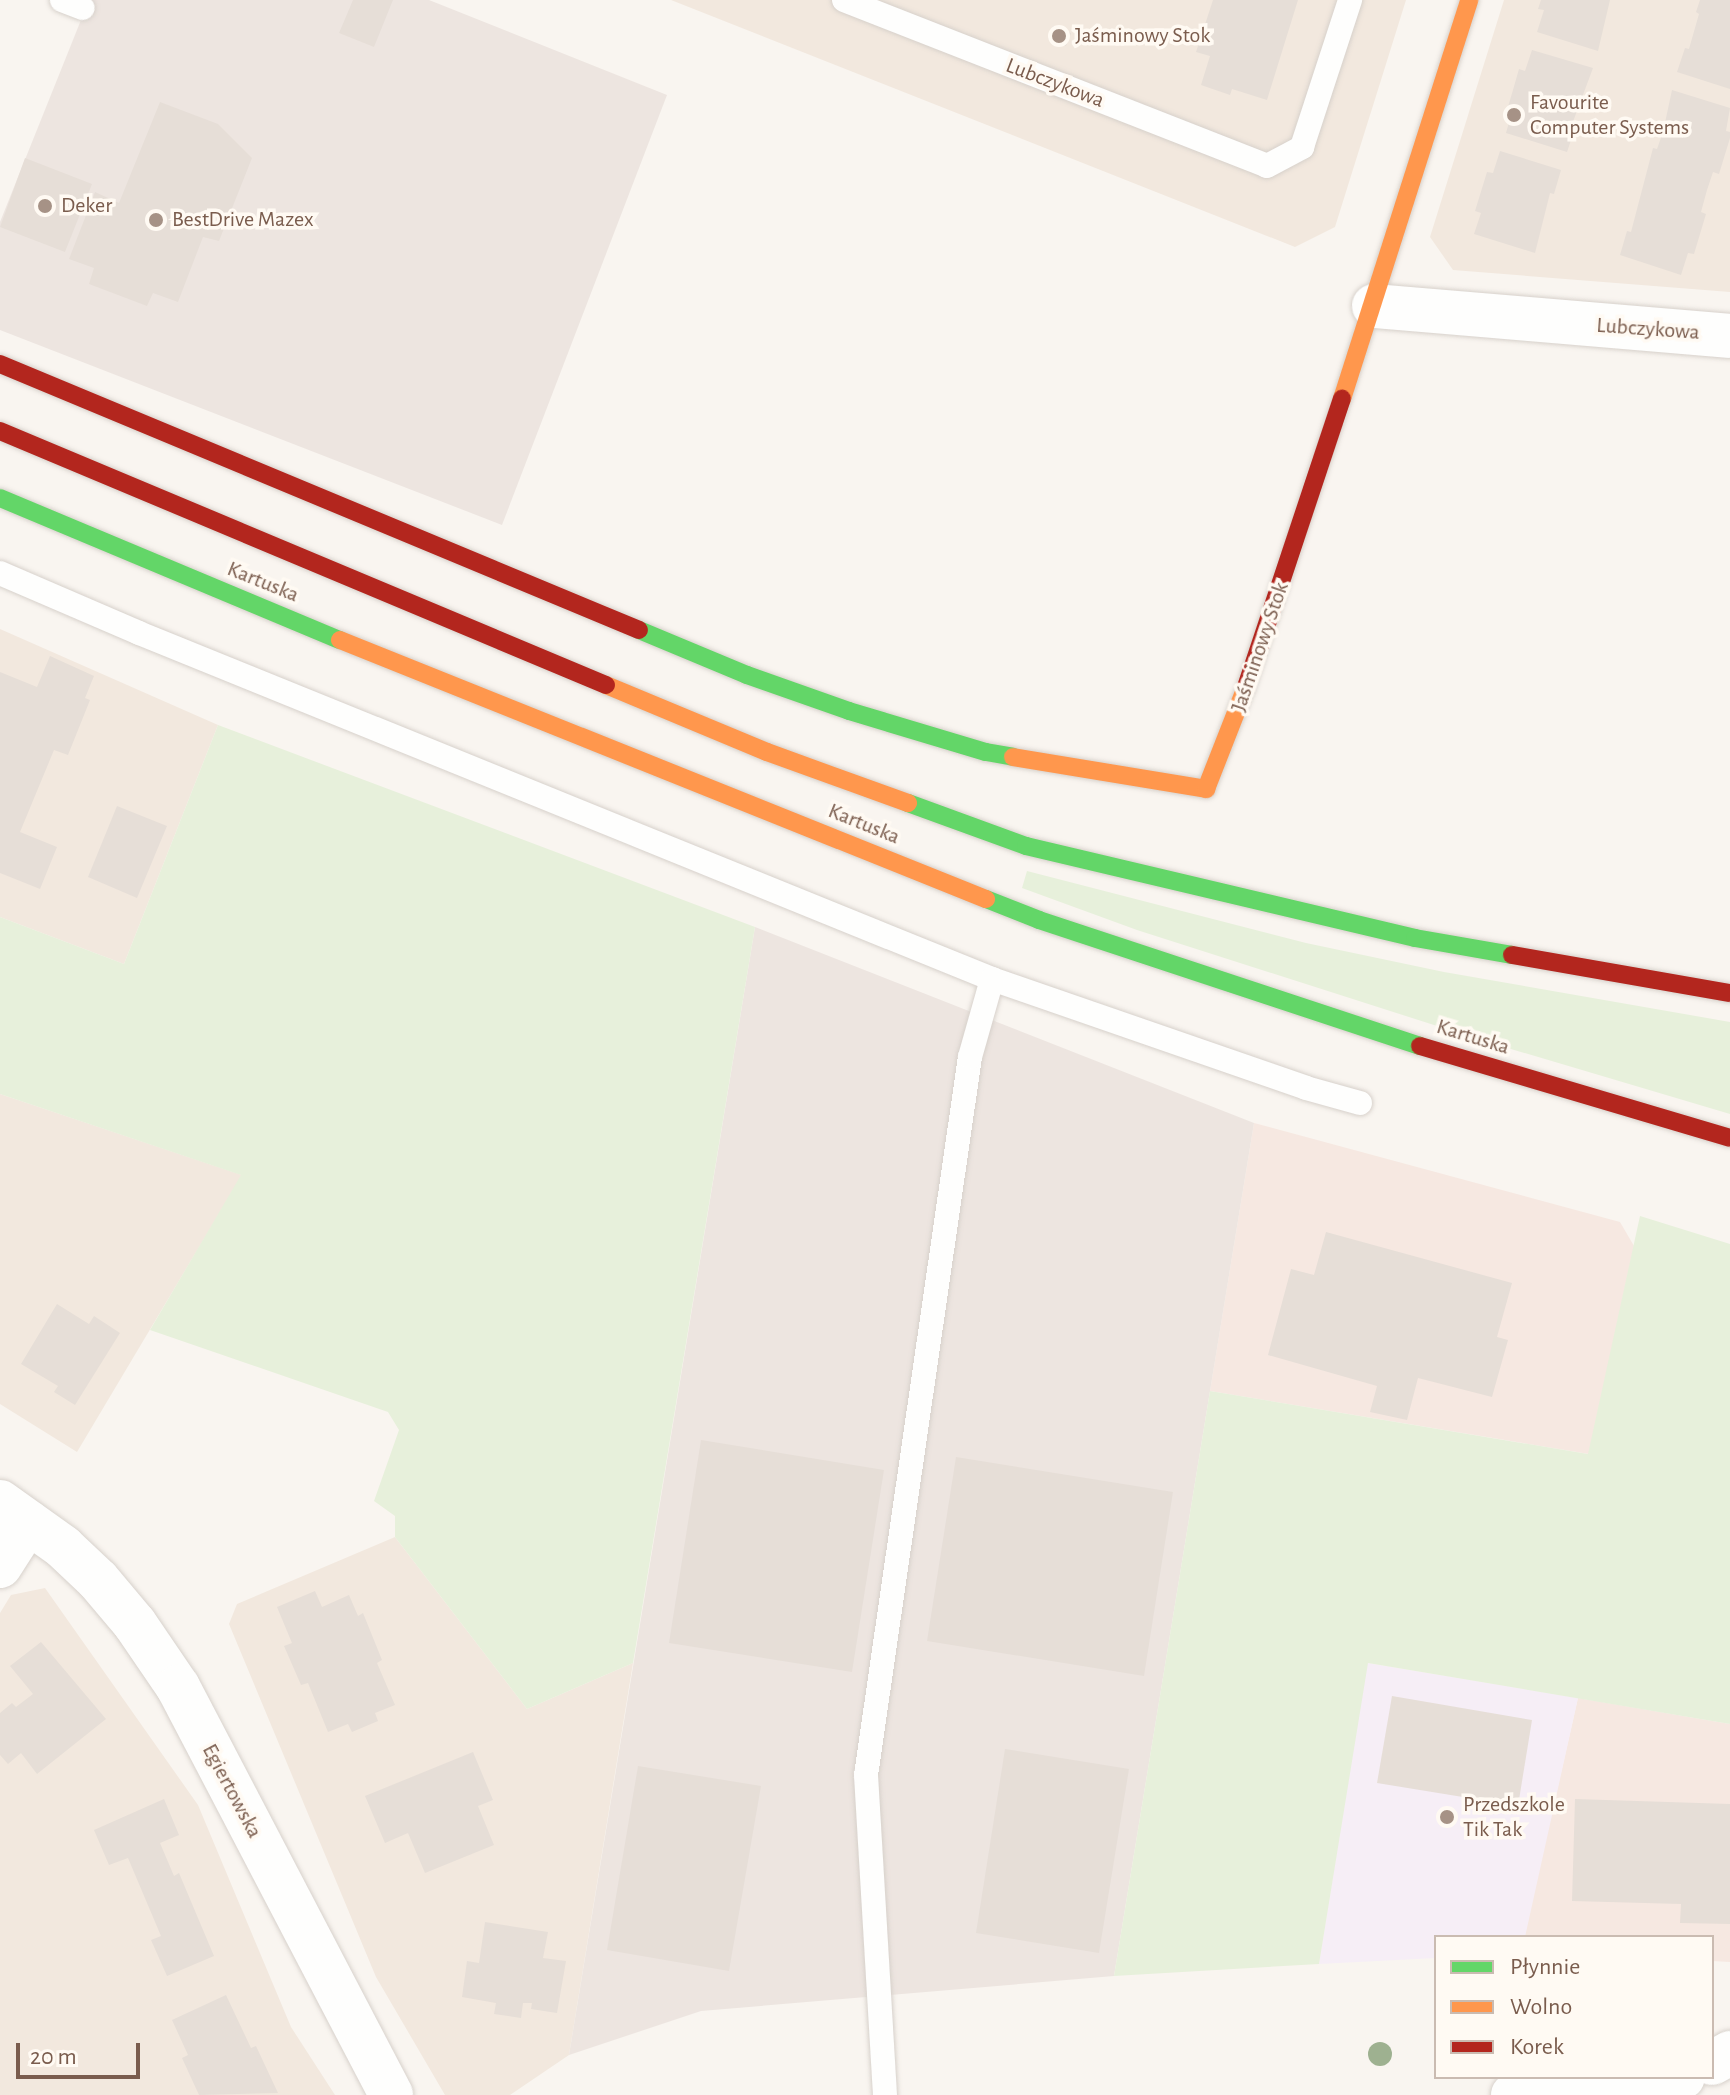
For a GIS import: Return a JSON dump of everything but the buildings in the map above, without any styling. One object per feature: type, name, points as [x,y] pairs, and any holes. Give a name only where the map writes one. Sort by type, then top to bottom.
[{"type":"main road","name":"Jaśminowy Stok","points":[[0,364],[747,675],[849,711],[986,752],[1206,789],[1240,705],[1374,306],[1469,0]]},
{"type":"main road","name":"Kartuska","points":[[0,431],[767,752],[1026,846],[1415,938],[1730,993]]},
{"type":"main road","name":"Kartuska","points":[[0,498],[240,600],[1039,920],[1466,1061],[1730,1138]]},
{"type":"street","name":"Lubczykowa","points":[[1374,306],[1730,336]]},
{"type":"street","name":"Egiertowska","points":[[0,1566],[14,1512],[63,1547],[98,1580],[135,1624],[178,1687],[391,2095]]},
{"type":"street","points":[[1513,2095],[1611,2090],[1672,2079]]},
{"type":"lane","name":"Lubczykowa","points":[[844,0],[1267,166],[1302,147],[1350,0]]},
{"type":"lane","points":[[0,573],[139,633],[992,979],[1306,1088],[1360,1103]]},
{"type":"lane","points":[[885,2095],[866,1775],[970,1057],[992,979]]},
{"type":"shaded area","points":[[89,0],[429,0],[667,95],[502,525],[0,330],[0,222]]},
{"type":"shaded area","points":[[671,0],[1406,0],[1335,227],[1295,247]]},
{"type":"shaded area","points":[[1504,0],[1730,0],[1730,292],[1453,270],[1430,237]]},
{"type":"shaded area","points":[[0,629],[218,725],[124,964],[0,917]]},
{"type":"shaded area","points":[[755,927],[1254,1123],[1114,1976],[701,2011],[569,2055]]},
{"type":"shaded area","points":[[0,1094],[242,1175],[77,1452],[0,1404]]},
{"type":"shaded area","points":[[1254,1123],[1620,1222],[1634,1246],[1589,1454],[1210,1391]]},
{"type":"shaded area","points":[[395,1537],[527,1709],[633,1663],[569,2055],[510,2095],[445,2095],[376,1977],[229,1624],[237,1604]]},
{"type":"shaded area","points":[[45,1588],[198,1805],[291,2027],[335,2095],[0,2095],[0,1613],[11,1595]]},
{"type":"shaded area","name":"Przedszkole Tik Tak","points":[[1367,1663],[1578,1698],[1525,1935],[1434,1935],[1434,1958],[1319,1964]]},
{"type":"shaded area","points":[[1578,1698],[1730,1724],[1730,1962],[1714,1961],[1714,1935],[1524,1935]]},
{"type":"green space","points":[[218,725],[755,927],[633,1663],[527,1709],[395,1537],[395,1516],[374,1501],[399,1430],[388,1412],[150,1330],[241,1175],[0,1094],[0,917],[124,964]]},
{"type":"green space","points":[[1027,871],[1306,943],[1444,972],[1730,1022],[1730,1114],[1484,1041],[1137,930],[1022,888]]},
{"type":"green space","points":[[1640,1216],[1730,1244],[1730,1724],[1368,1663],[1319,1964],[1114,1976],[1210,1391],[1588,1454]]},
{"type":"traffic: fast","points":[[0,498],[340,640]]},
{"type":"traffic: fast","points":[[639,630],[747,675],[849,711],[986,752],[1013,757]]},
{"type":"traffic: fast","points":[[908,803],[1026,846],[1415,938],[1512,955]]},
{"type":"traffic: fast","points":[[986,899],[1039,920],[1420,1046]]},
{"type":"traffic: slow","points":[[1342,399],[1469,0]]},
{"type":"traffic: slow","points":[[340,640],[986,899]]},
{"type":"traffic: slow","points":[[606,685],[767,752],[908,803]]},
{"type":"traffic: slow","points":[[1013,757],[1206,789],[1246,687]]},
{"type":"traffic: jam","points":[[0,364],[639,630]]},
{"type":"traffic: jam","points":[[1246,687],[1342,399]]},
{"type":"traffic: jam","points":[[0,431],[606,685]]},
{"type":"traffic: jam","points":[[1512,955],[1730,993]]},
{"type":"traffic: jam","points":[[1420,1046],[1730,1138]]},
{"type":"place","name":"Jaśminowy Stok","points":[[1059,36]]},
{"type":"place","name":"Favourite Computer Systems","points":[[1514,115]]},
{"type":"place","name":"Deker","points":[[45,206]]},
{"type":"place","name":"BestDrive Mazex","points":[[156,220]]},
{"type":"place","name":"Przedszkole Tik Tak","points":[[1447,1817]]}]
